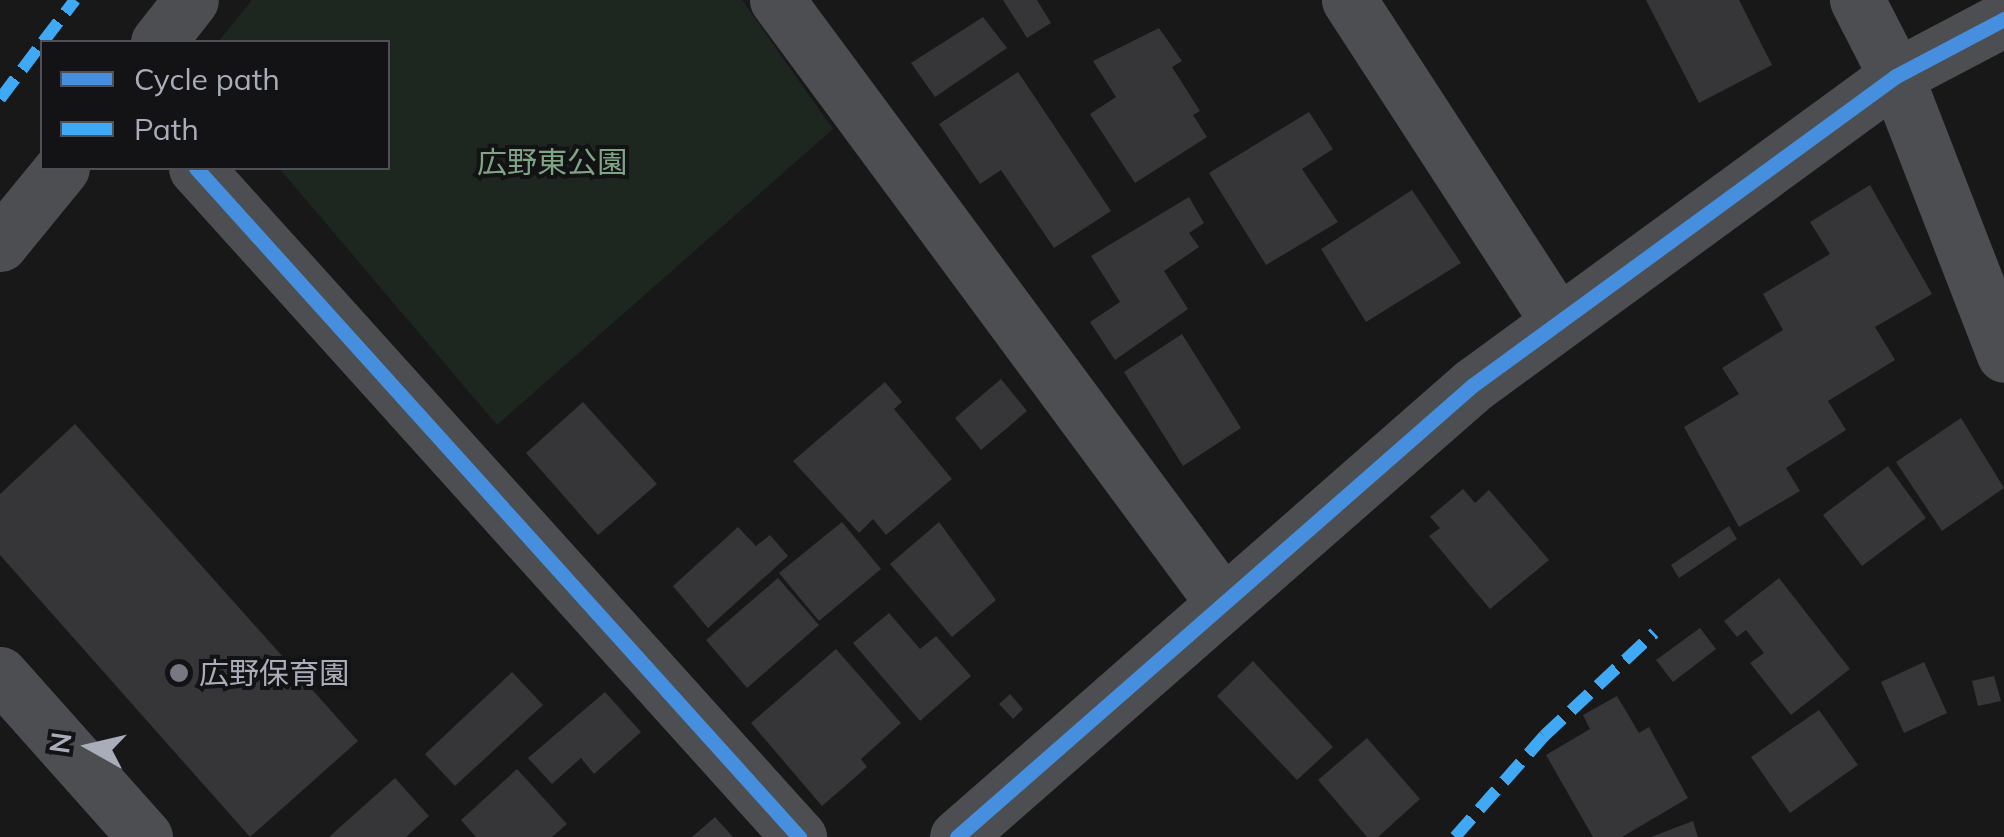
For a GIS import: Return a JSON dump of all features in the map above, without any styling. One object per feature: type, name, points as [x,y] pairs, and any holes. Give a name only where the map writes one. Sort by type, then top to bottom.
[{"type":"street","points":[[160,40],[191,0]]},
{"type":"street","points":[[777,0],[1224,603]]},
{"type":"street","points":[[1349,0],[1557,320]]},
{"type":"street","points":[[1857,0],[1896,76],[2004,356]]},
{"type":"street","points":[[957,837],[1557,320],[1896,76],[2004,19]]},
{"type":"street","points":[[0,244],[60,170]]},
{"type":"street","points":[[198,170],[799,837]]},
{"type":"street","points":[[0,674],[145,837]]},
{"type":"green space","name":"広野東公園","points":[[252,0],[742,0],[833,129],[497,425],[281,170],[390,170],[390,40],[220,40]]},
{"type":"building","points":[[1003,0],[1037,0],[1051,23],[1027,38]]},
{"type":"building","points":[[1646,0],[1739,0],[1772,65],[1699,103]]},
{"type":"building","points":[[983,17],[1007,48],[935,97],[911,63]]},
{"type":"building","points":[[1159,28],[1182,61],[1172,67],[1200,111],[1193,115],[1207,137],[1135,183],[1090,114],[1116,97],[1093,61]]},
{"type":"building","points":[[1018,72],[1111,211],[1054,248],[1001,170],[980,184],[939,124]]},
{"type":"building","points":[[1309,112],[1333,149],[1302,169],[1338,222],[1266,265],[1209,173]]},
{"type":"building","points":[[1870,185],[1932,294],[1875,327],[1895,360],[1828,401],[1846,430],[1786,468],[1800,491],[1739,527],[1684,427],[1739,394],[1722,368],[1783,330],[1763,294],[1830,254],[1810,222]]},
{"type":"building","points":[[1412,190],[1461,263],[1366,322],[1321,249]]},
{"type":"building","points":[[1189,197],[1204,223],[1189,233],[1199,247],[1164,271],[1188,309],[1115,360],[1090,322],[1120,302],[1091,256]]},
{"type":"building","points":[[1182,334],[1241,428],[1183,466],[1124,372]]},
{"type":"building","points":[[1001,379],[1027,411],[981,450],[955,418]]},
{"type":"building","points":[[885,382],[902,402],[894,409],[952,479],[886,535],[873,519],[859,533],[793,461]]},
{"type":"building","points":[[583,402],[657,484],[598,535],[526,453]]},
{"type":"building","points":[[1961,418],[2004,488],[1942,531],[1896,462]]},
{"type":"building","points":[[75,424],[358,741],[250,837],[0,555],[0,494]]},
{"type":"building","points":[[1888,466],[1926,518],[1862,566],[1823,515]]},
{"type":"building","points":[[1463,489],[1475,503],[1489,490],[1549,560],[1490,609],[1429,536],[1440,528],[1430,517]]},
{"type":"building","points":[[842,522],[881,569],[819,621],[779,573]]},
{"type":"building","points":[[939,522],[996,600],[952,637],[890,564]]},
{"type":"building","points":[[1729,526],[1737,539],[1679,578],[1671,565]]},
{"type":"building","points":[[738,527],[756,546],[770,535],[788,556],[708,628],[673,586]]},
{"type":"building","points":[[778,578],[819,625],[747,688],[706,640]]},
{"type":"building","points":[[1779,578],[1850,669],[1791,715],[1750,663],[1764,653],[1746,630],[1737,637],[1724,621]]},
{"type":"building","points":[[889,613],[920,649],[936,636],[971,676],[920,721],[853,643]]},
{"type":"building","points":[[1700,628],[1716,649],[1673,682],[1656,660]]},
{"type":"building","points":[[836,649],[901,723],[861,759],[867,767],[822,806],[751,723]]},
{"type":"building","points":[[1253,661],[1333,747],[1297,780],[1217,696]]},
{"type":"building","points":[[1924,662],[1947,713],[1904,733],[1881,682]]},
{"type":"building","points":[[512,672],[543,705],[455,786],[425,754]]},
{"type":"building","points":[[1994,676],[2001,701],[1978,706],[1972,681]]},
{"type":"building","points":[[605,692],[641,732],[594,774],[581,758],[552,784],[528,758]]},
{"type":"building","points":[[1010,694],[1023,709],[1013,719],[999,704]]},
{"type":"building","points":[[1617,696],[1639,733],[1649,727],[1688,798],[1622,837],[1593,837],[1546,755],[1590,729],[1583,715]]},
{"type":"building","points":[[1819,710],[1858,765],[1790,813],[1751,757]]},
{"type":"building","points":[[1367,738],[1420,799],[1378,837],[1367,837],[1318,780]]},
{"type":"building","points":[[517,769],[567,824],[552,837],[476,837],[461,820]]},
{"type":"building","points":[[395,778],[429,816],[406,837],[329,837]]},
{"type":"building","points":[[715,817],[733,837],[692,837]]},
{"type":"building","points":[[1693,821],[1698,837],[1651,837]]},
{"type":"marked path","points":[[45,40],[75,0]]},
{"type":"marked path","points":[[0,99],[40,46]]},
{"type":"marked path","points":[[1455,837],[1544,736],[1654,633]]},
{"type":"cycle path","points":[[957,837],[1473,385],[1896,76],[2004,19]]},
{"type":"cycle path","points":[[198,170],[799,837]]},
{"type":"place","name":"広野保育園","points":[[179,673]]}]
